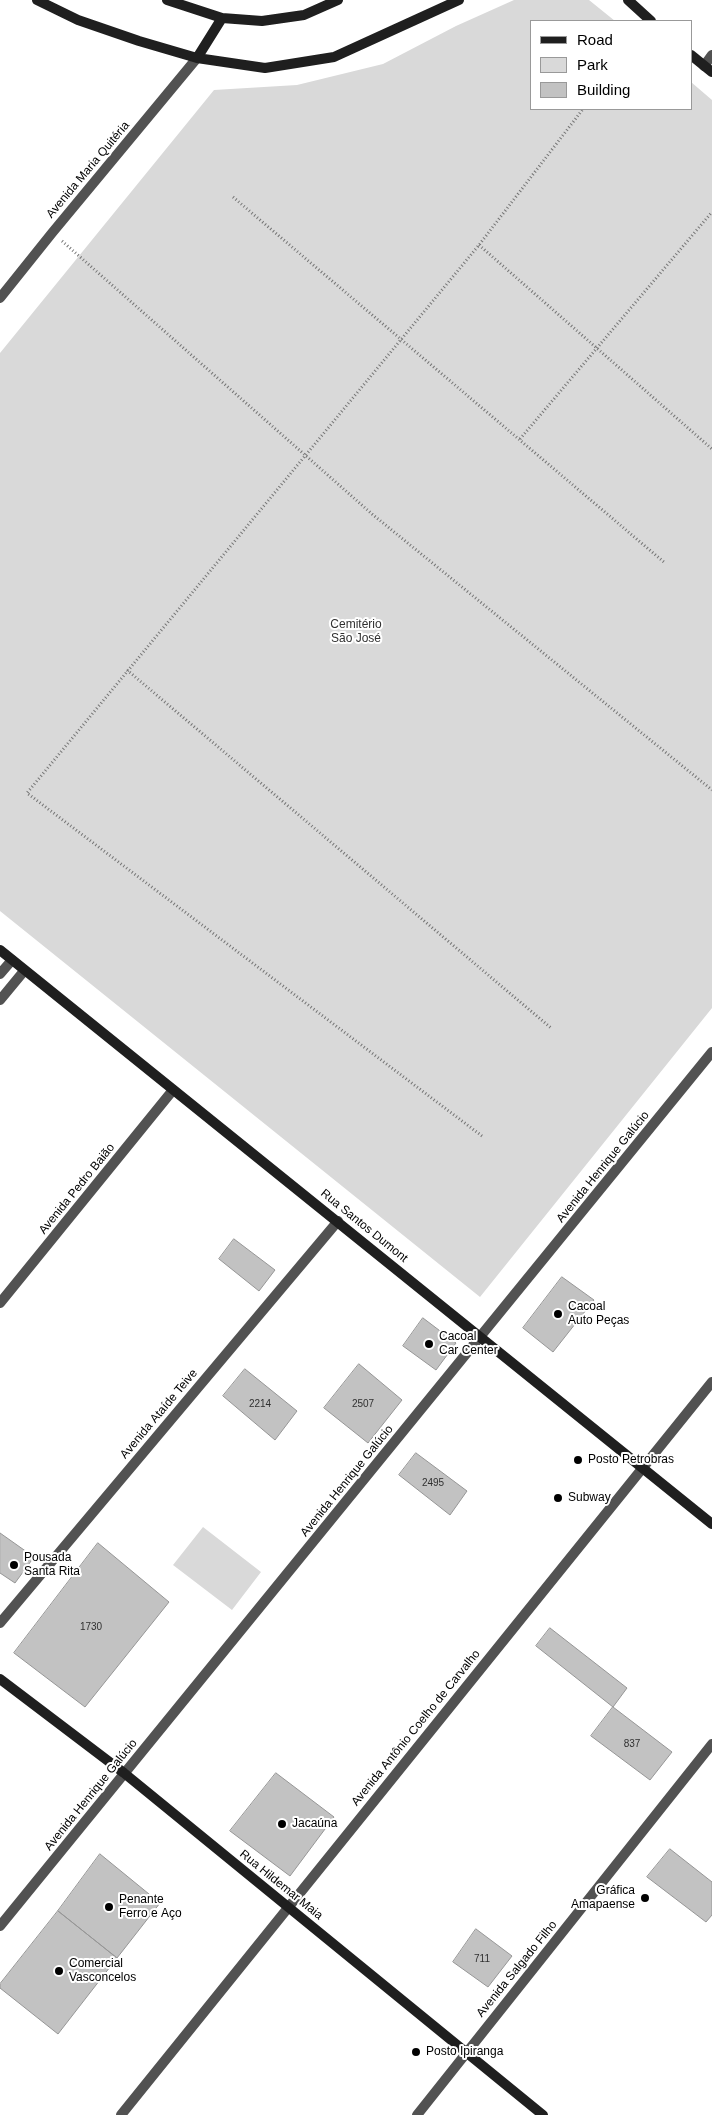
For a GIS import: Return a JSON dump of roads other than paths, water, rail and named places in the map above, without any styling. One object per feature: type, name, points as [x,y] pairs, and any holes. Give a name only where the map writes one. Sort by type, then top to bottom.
[{"type":"main road","points":[[37,0],[78,20],[139,42],[197,58],[265,68],[334,57],[459,0]]},
{"type":"main road","points":[[167,0],[222,18],[262,21],[304,15],[338,0]]},
{"type":"main road","points":[[628,0],[650,20]]},
{"type":"main road","points":[[197,58],[222,18]]},
{"type":"main road","points":[[692,56],[708,69]]},
{"type":"main road","name":"Rua Santos Dumont","points":[[0,950],[712,1524]]},
{"type":"main road","name":"Rua Hildemar Maia","points":[[0,1679],[124,1773],[467,2051],[543,2115]]},
{"type":"street","points":[[708,69],[712,56]]},
{"type":"street","name":"Avenida Maria Quitéria","points":[[0,298],[197,58]]},
{"type":"street","points":[[0,974],[12,960]]},
{"type":"street","points":[[0,1000],[24,971]]},
{"type":"street","name":"Avenida Henrique Galúcio","points":[[0,1926],[482,1337],[712,1052]]},
{"type":"street","name":"Avenida Pedro Baião","points":[[0,1303],[173,1090]]},
{"type":"street","name":"Avenida Ataíde Teive","points":[[0,1623],[338,1221]]},
{"type":"street","name":"Avenida Antônio Coelho de Carvalho","points":[[121,2115],[712,1382]]},
{"type":"street","name":"Avenida Salgado Filho","points":[[417,2115],[712,1744]]},
{"type":"place","name":"Cacoal Auto Peças","points":[[558,1314]]},
{"type":"place","name":"Cacoal Car Center","points":[[429,1344]]},
{"type":"place","name":"Posto Petrobras","points":[[578,1460]]},
{"type":"place","name":"Subway","points":[[558,1498]]},
{"type":"place","name":"Pousada Santa Rita","points":[[14,1565]]},
{"type":"place","name":"Jacaúna","points":[[282,1824]]},
{"type":"place","name":"Gráfica Amapaense","points":[[645,1898]]},
{"type":"place","name":"Penante Ferro e Aço","points":[[109,1907]]},
{"type":"place","name":"Comercial Vasconcelos","points":[[59,1971]]},
{"type":"place","name":"Posto Ipiranga","points":[[416,2052]]},
{"type":"park label","name":"Cemitério São José","points":[[356,632]]}]
